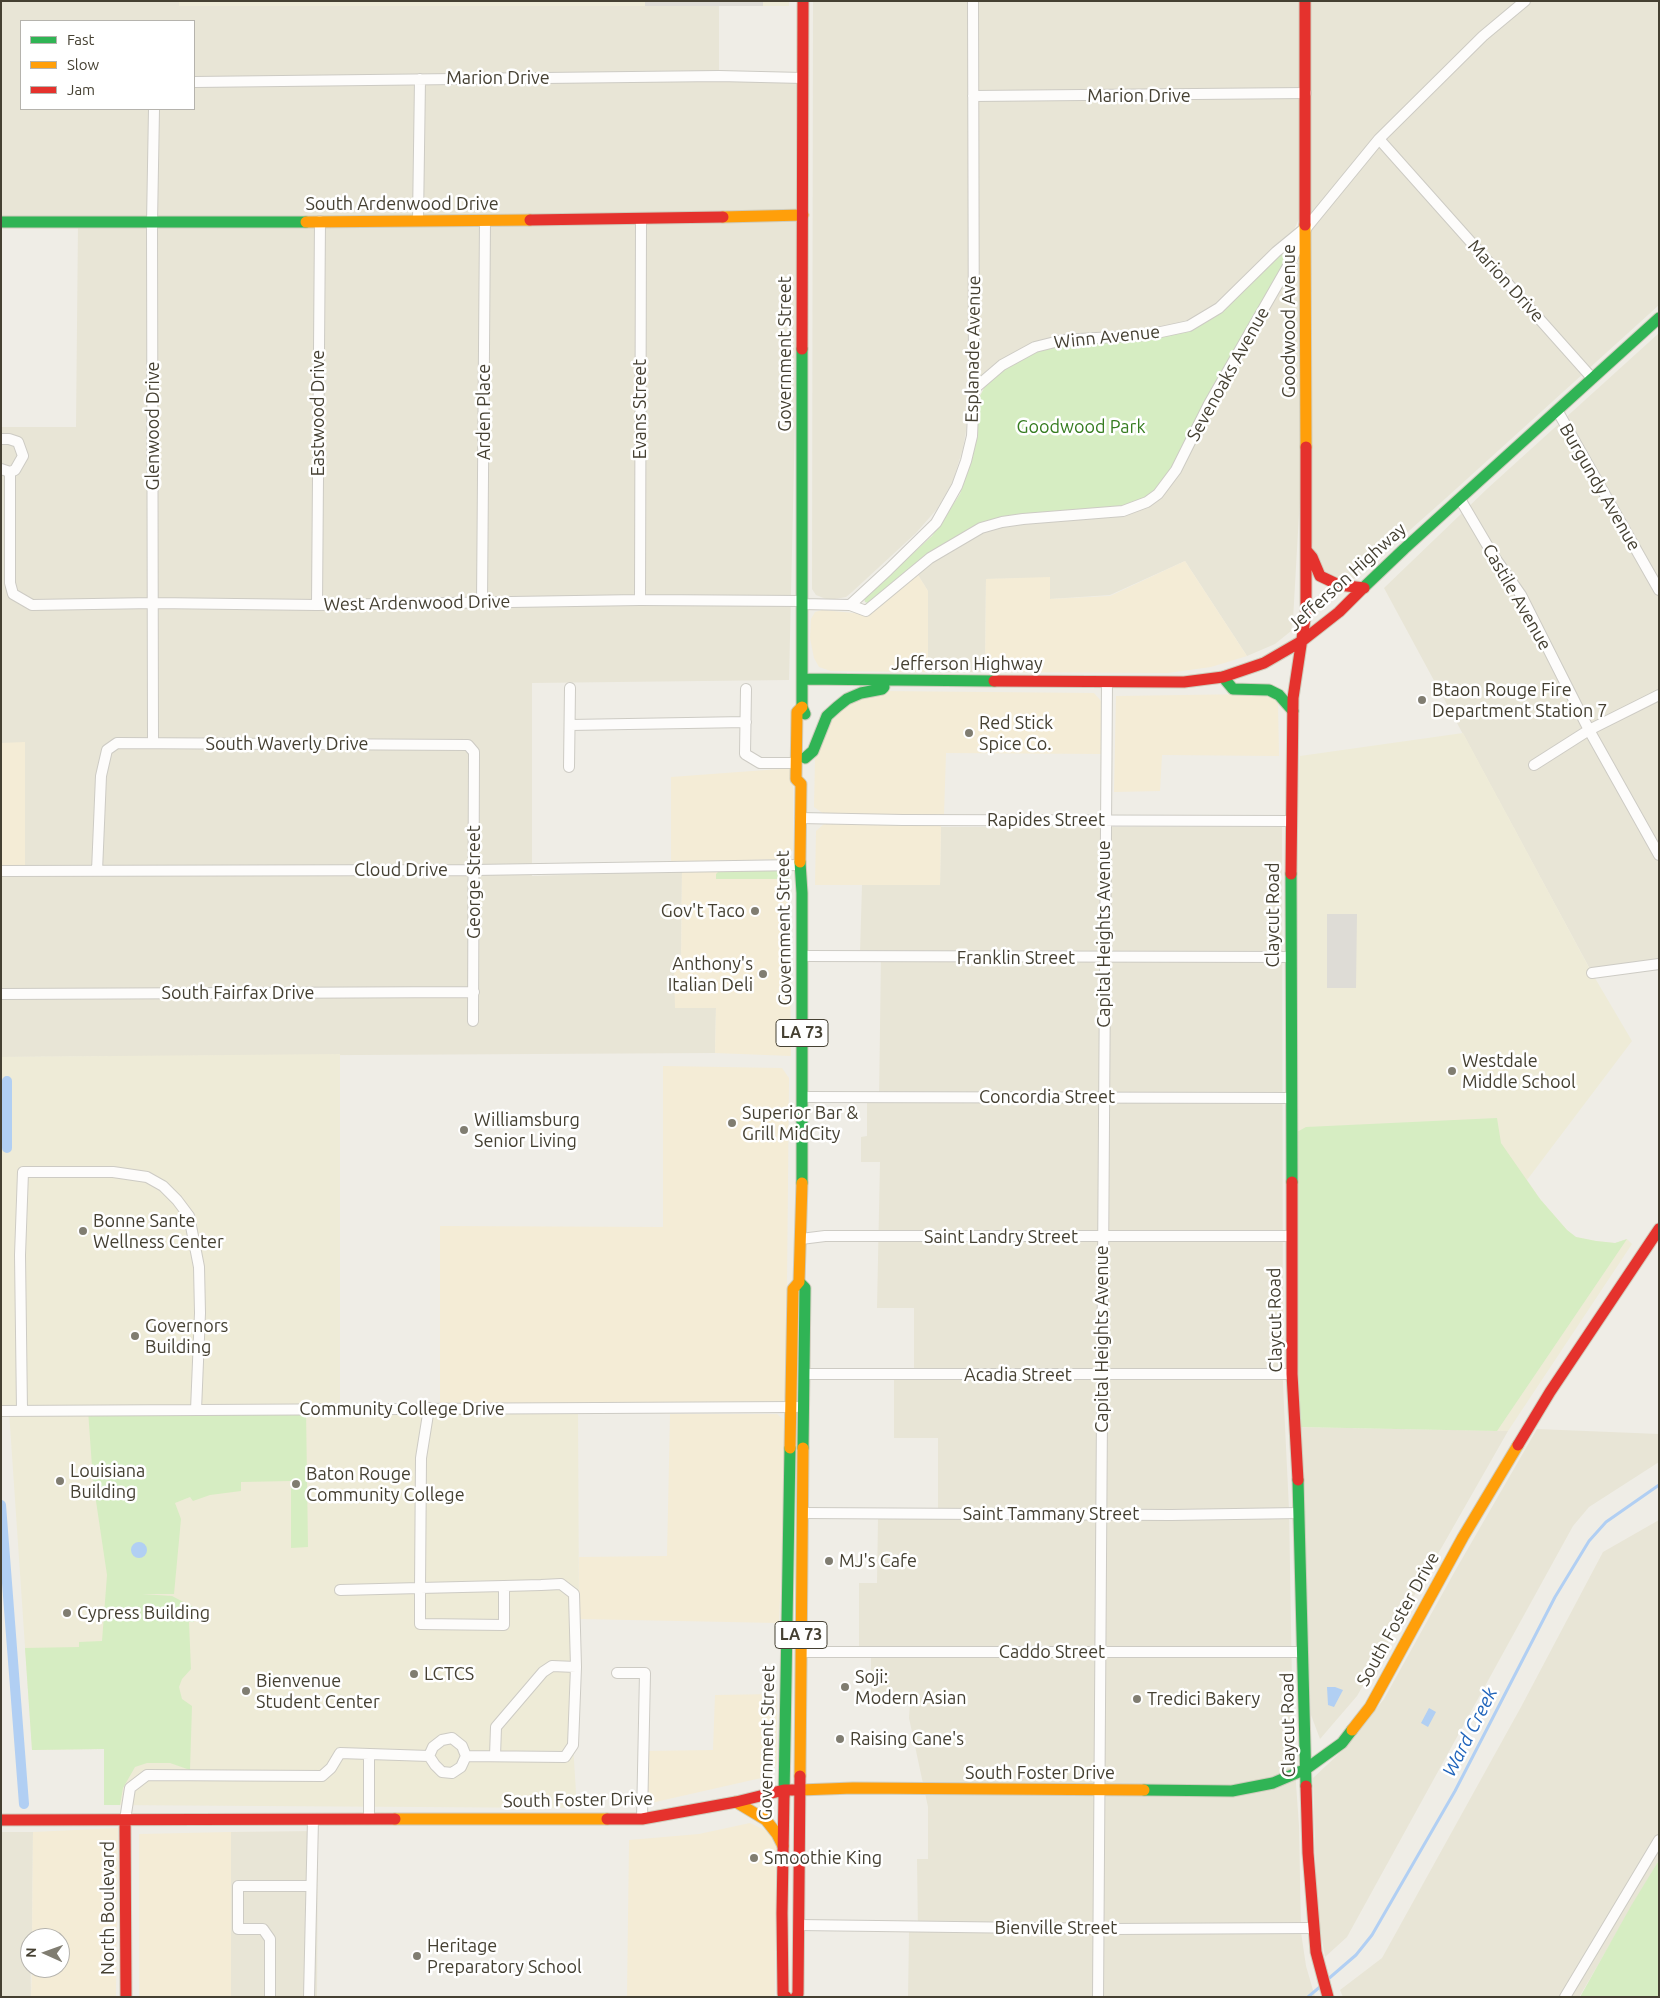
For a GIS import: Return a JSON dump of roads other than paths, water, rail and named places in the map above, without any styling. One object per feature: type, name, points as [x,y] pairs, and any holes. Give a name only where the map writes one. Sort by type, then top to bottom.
[{"type":"main road","name":"Government Street","points":[[796,1997],[798,1994],[799,1925],[802,1513],[793,1332],[793,1289],[799,1282],[801,1239],[801,784],[796,779],[801,760],[805,711],[802,707],[803,1]]},
{"type":"main road","name":"Goodwood Avenue","points":[[1302,641],[1306,612],[1307,226],[1305,1]]},
{"type":"main road","name":"South Ardenwood Drive","points":[[1,222],[485,221],[803,216]]},
{"type":"main road","name":"Jefferson Highway","points":[[802,680],[1184,682],[1223,677],[1264,663],[1302,641],[1320,627],[1659,318]]},
{"type":"main road","points":[[1306,550],[1312,557],[1320,576],[1339,585],[1364,588]]},
{"type":"main road","name":"Claycut Road","points":[[1302,641],[1293,711],[1291,821],[1292,1374],[1299,1513],[1308,1852],[1313,1928],[1318,1961],[1328,1997]]},
{"type":"main road","points":[[1223,677],[1234,689],[1270,690],[1279,695],[1293,711]]},
{"type":"main road","points":[[801,760],[813,752],[822,725],[836,706],[861,692],[882,688],[887,681]]},
{"type":"main road","name":"South Foster Drive","points":[[4,1820],[642,1819],[736,1802],[784,1790],[853,1788],[1232,1791],[1273,1782],[1306,1769],[1342,1744],[1370,1707],[1463,1536],[1534,1418],[1659,1230]]},
{"type":"main road","name":"Government Street","points":[[786,1997],[783,1994],[784,1790],[797,1407],[804,1374],[805,1288],[799,1282]]},
{"type":"main road","points":[[793,1332],[796,1339],[796,1367],[798,1371],[804,1374]]},
{"type":"main road","points":[[736,1802],[766,1820],[778,1834],[784,1846]]},
{"type":"main road","name":"North Boulevard","points":[[125,1820],[126,1997]]},
{"type":"street","name":"Esplanade Avenue","points":[[850,605],[936,523],[957,486],[966,462],[972,436],[974,389],[972,1]]},
{"type":"street","name":"Sevenoaks Avenue","points":[[850,605],[866,611],[930,558],[981,528],[1023,519],[1123,511],[1147,502],[1158,494],[1176,470],[1209,404],[1292,259],[1307,226],[1380,139],[1483,36],[1525,1]]},
{"type":"street","name":"Marion Drive","points":[[195,82],[709,76],[803,78]]},
{"type":"street","points":[[418,220],[420,79]]},
{"type":"street","name":"Marion Drive","points":[[973,96],[1306,94]]},
{"type":"street","name":"Glenwood Drive","points":[[153,743],[152,223],[154,110]]},
{"type":"street","name":"Marion Drive","points":[[1380,139],[1592,378]]},
{"type":"street","name":"Evans Street","points":[[640,600],[641,218]]},
{"type":"street","name":"Eastwood Drive","points":[[317,605],[320,221]]},
{"type":"street","name":"Arden Place","points":[[482,603],[485,221]]},
{"type":"street","name":"Winn Avenue","points":[[974,389],[1002,365],[1035,346],[1063,340],[1147,335],[1189,326],[1219,308],[1276,252],[1307,226]]},
{"type":"street","name":"Burgundy Avenue","points":[[1556,410],[1659,590]]},
{"type":"street","points":[[1,439],[14,440],[21,447],[23,456],[22,461],[15,470],[6,471]]},
{"type":"street","name":"West Ardenwood Drive","points":[[6,471],[10,583],[13,594],[32,605],[154,603],[317,605],[640,600],[802,602]]},
{"type":"street","name":"Castile Avenue","points":[[1460,499],[1493,555],[1521,595],[1589,730],[1659,855]]},
{"type":"street","points":[[802,602],[850,605]]},
{"type":"street","name":"Capital Heights Avenue","points":[[1098,1997],[1107,682]]},
{"type":"street","points":[[569,766],[570,688]]},
{"type":"street","points":[[746,689],[745,754],[760,763],[801,760]]},
{"type":"street","points":[[1534,765],[1589,730],[1659,696]]},
{"type":"street","points":[[570,725],[746,722]]},
{"type":"street","name":"South Waverly Drive","points":[[97,871],[101,776],[107,750],[117,743],[468,745]]},
{"type":"street","name":"George Street","points":[[468,745],[474,752],[474,1021]]},
{"type":"street","name":"Rapides Street","points":[[800,818],[867,820],[1291,821]]},
{"type":"street","name":"Cloud Drive","points":[[1,871],[474,870],[800,864]]},
{"type":"street","name":"Franklin Street","points":[[802,956],[1290,957]]},
{"type":"street","points":[[1592,973],[1659,964]]},
{"type":"street","name":"South Fairfax Drive","points":[[1,994],[474,992]]},
{"type":"street","name":"Concordia Street","points":[[802,1097],[1103,1096],[1291,1098]]},
{"type":"street","points":[[22,1411],[20,1255],[23,1172],[113,1172],[147,1177],[163,1186],[189,1216],[199,1267],[200,1313],[196,1410]]},
{"type":"street","name":"Saint Landry Street","points":[[801,1239],[825,1236],[1291,1236]]},
{"type":"street","name":"Acadia Street","points":[[804,1374],[1292,1374]]},
{"type":"street","name":"Community College Drive","points":[[1,1411],[797,1407]]},
{"type":"street","points":[[430,1408],[421,1458],[420,1624],[504,1625],[504,1586]]},
{"type":"street","name":"Saint Tammany Street","points":[[802,1513],[1299,1513]]},
{"type":"street","points":[[340,1590],[561,1584],[574,1594],[576,1667],[573,1745],[565,1757],[466,1756]]},
{"type":"street","name":"Caddo Street","points":[[801,1652],[1303,1652]]},
{"type":"street","points":[[494,1756],[496,1728],[543,1672],[552,1666],[576,1667]]},
{"type":"street","points":[[617,1674],[645,1673],[642,1819]]},
{"type":"street","points":[[452,1738],[462,1746],[466,1756],[462,1767],[452,1773],[442,1772],[435,1766],[429,1756],[433,1747],[442,1740],[452,1738]]},
{"type":"street","points":[[125,1820],[130,1788],[147,1775],[322,1776],[331,1768],[340,1753],[429,1756]]},
{"type":"street","points":[[369,1755],[369,1819]]},
{"type":"street","points":[[309,1997],[312,1819]]},
{"type":"street","points":[[1565,1997],[1659,1840]]},
{"type":"street","points":[[270,1997],[270,1938],[263,1929],[238,1929],[238,1886],[311,1886]]},
{"type":"street","name":"Bienville Street","points":[[799,1925],[1098,1929],[1313,1928]]},
{"type":"water","points":[[139,1542],[147,1550],[139,1558],[131,1550]]},
{"type":"water","points":[[1327,1687],[1343,1690],[1334,1707],[1328,1705]]},
{"type":"water","points":[[1429,1708],[1436,1712],[1428,1727],[1421,1723]]},
{"type":"waterway","points":[[7,1081],[7,1148]]},
{"type":"waterway","name":"Ward Creek","points":[[1327,1980],[1356,1955],[1372,1935],[1455,1791],[1555,1597],[1589,1541],[1606,1522],[1659,1485]]},
{"type":"waterway","points":[[1,1505],[24,1804]]},
{"type":"waterway","name":"Ward Creek","points":[[1308,1997],[1321,1986]]},
{"type":"place","name":"Btaon Rouge Fire Department Station 7","points":[[1422,700]]},
{"type":"place","name":"Red Stick Spice Co.","points":[[969,733]]},
{"type":"place","name":"Gov't Taco","points":[[755,911]]},
{"type":"place","name":"Anthony's Italian Deli","points":[[763,974]]},
{"type":"place","name":"Westdale Middle School","points":[[1452,1071]]},
{"type":"place","name":"Superior Bar & Grill MidCity","points":[[732,1123]]},
{"type":"place","name":"Williamsburg Senior Living","points":[[464,1130]]},
{"type":"place","name":"Bonne Sante Wellness Center","points":[[83,1231]]},
{"type":"place","name":"Governors Building","points":[[135,1336]]},
{"type":"place","name":"Louisiana Building","points":[[60,1481]]},
{"type":"place","name":"Baton Rouge Community College","points":[[296,1484]]},
{"type":"place","name":"MJ's Cafe","points":[[829,1561]]},
{"type":"place","name":"Cypress Building","points":[[67,1613]]},
{"type":"place","name":"LCTCS","points":[[414,1674]]},
{"type":"place","name":"Soji: Modern Asian","points":[[845,1687]]},
{"type":"place","name":"Bienvenue Student Center","points":[[246,1691]]},
{"type":"place","name":"Tredici Bakery","points":[[1137,1699]]},
{"type":"place","name":"Raising Cane's","points":[[840,1739]]},
{"type":"place","name":"Smoothie King","points":[[754,1858]]},
{"type":"place","name":"Heritage Preparatory School","points":[[417,1956]]},
{"type":"park label","name":"Goodwood Park","points":[[1081,427]]}]
